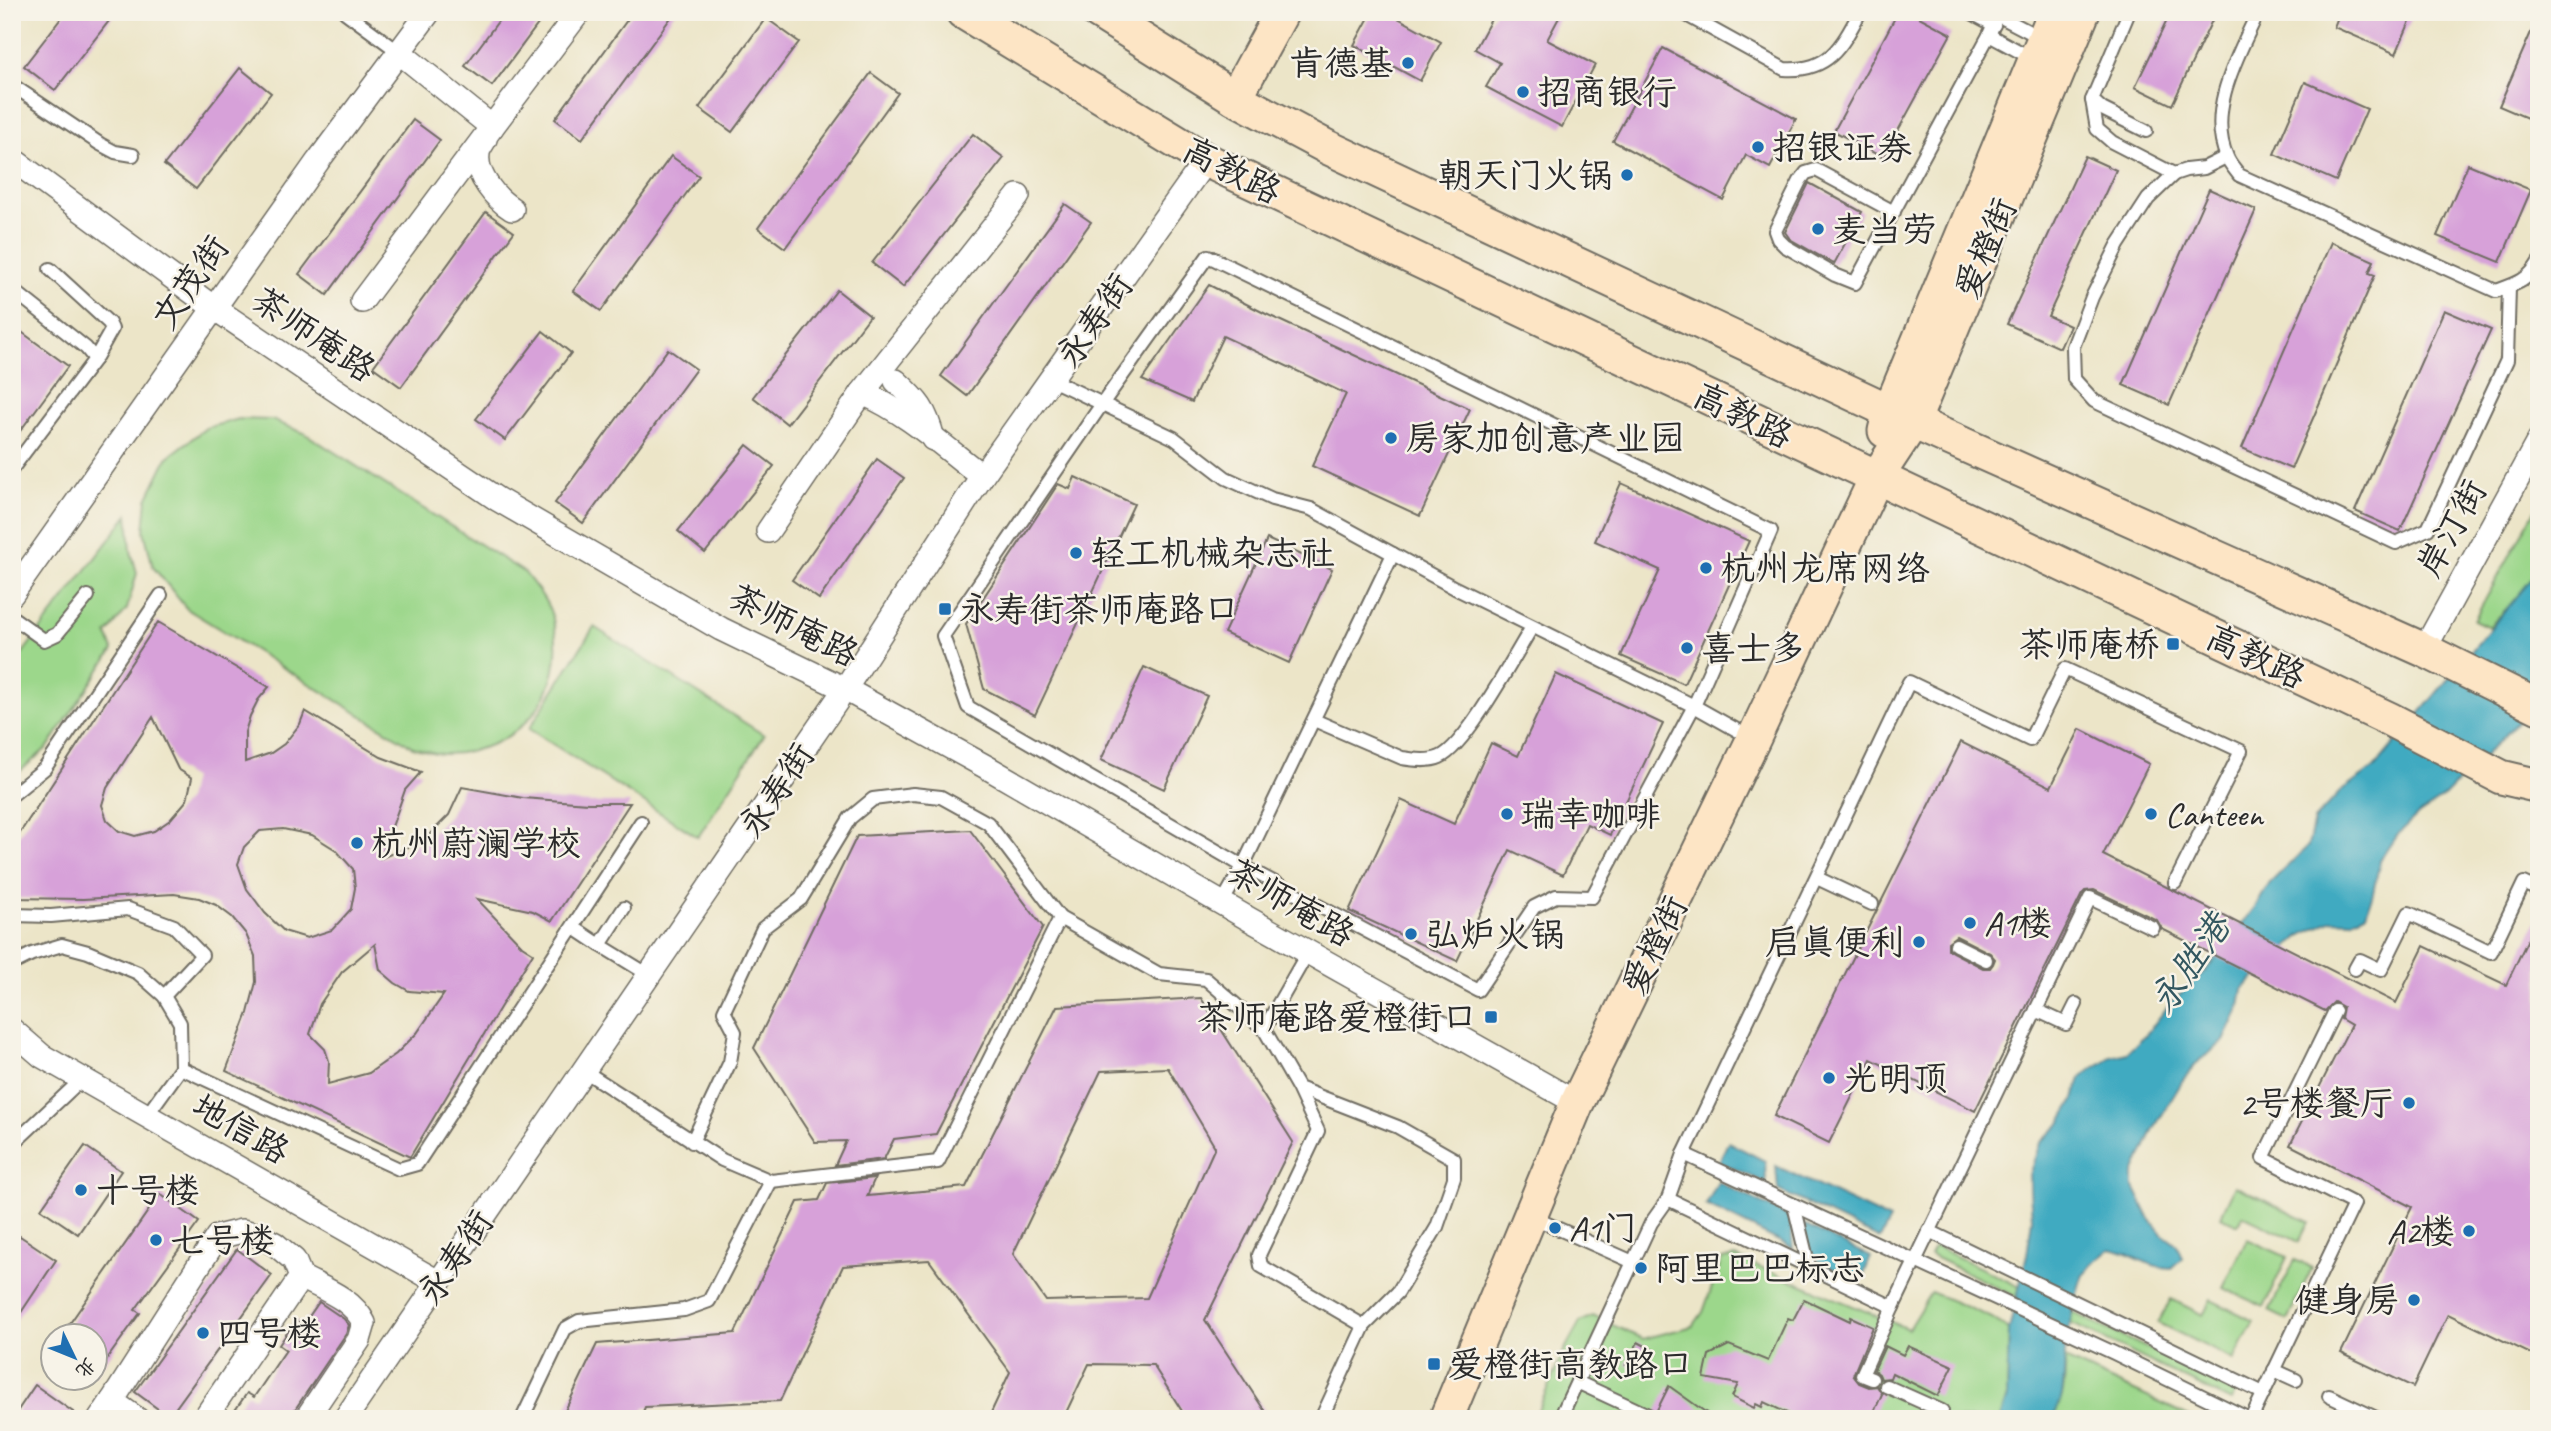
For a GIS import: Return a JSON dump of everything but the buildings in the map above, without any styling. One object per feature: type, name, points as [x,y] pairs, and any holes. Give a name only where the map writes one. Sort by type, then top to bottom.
[{"type":"main road","name":"高教路","points":[[963,12],[1206,160],[2389,719],[2501,777],[2539,786]]},
{"type":"main road","name":"高教路","points":[[1098,12],[1235,98],[1326,147],[1902,416],[2434,654],[2539,706]]},
{"type":"main road","points":[[1235,98],[1282,12]]},
{"type":"main road","name":"爱橙街","points":[[1446,1419],[1577,1103],[1754,740],[1876,478],[2083,12]]},
{"type":"main road","name":"爱橙街","points":[[1902,416],[2044,37]]},
{"type":"street","name":"文茂街","points":[[12,594],[214,308],[429,12]]},
{"type":"street","points":[[362,301],[579,12]]},
{"type":"street","points":[[399,52],[492,127]]},
{"type":"street","points":[[492,127],[478,153],[480,166],[491,189],[512,209]]},
{"type":"street","name":"茶师庵路","points":[[12,159],[214,308],[497,499],[720,629],[845,689],[990,769],[1577,1103]]},
{"type":"street","name":"永寿街","points":[[345,1419],[845,689],[982,477],[1206,160]]},
{"type":"street","points":[[768,531],[862,393],[1018,196]]},
{"type":"street","points":[[896,381],[928,416],[933,439]]},
{"type":"street","points":[[862,393],[874,398],[933,439],[982,477]]},
{"type":"street","name":"岸汀街","points":[[2434,654],[2539,440]]},
{"type":"street","name":"地信路","points":[[12,1030],[42,1056],[438,1282]]},
{"type":"street","points":[[138,1419],[106,1410],[217,1237],[242,1231],[275,1244],[294,1260],[301,1277],[359,1312],[364,1323],[359,1340],[306,1419]]},
{"type":"street","points":[[204,1419],[301,1277]]},
{"type":"lane","points":[[345,12],[399,52]]},
{"type":"lane","points":[[1681,12],[1784,69],[1800,70],[1817,66],[1832,56],[1848,35],[1860,12]]},
{"type":"lane","points":[[1970,12],[2044,37]]},
{"type":"lane","points":[[2129,12],[2092,100],[2097,128],[2112,142],[2174,174]]},
{"type":"lane","points":[[2258,12],[2222,101],[2221,131],[2226,157],[2239,175],[2496,291],[2521,283],[2531,275],[2539,262]]},
{"type":"lane","points":[[1995,22],[2044,37]]},
{"type":"lane","points":[[1894,212],[1816,170],[1806,173],[1775,231],[1784,246],[1835,275],[1855,283],[1894,212],[1995,22]]},
{"type":"lane","points":[[12,85],[100,144],[115,152],[133,155]]},
{"type":"lane","points":[[2092,100],[2102,109],[2146,131]]},
{"type":"lane","points":[[2226,157],[2204,168],[2174,174],[2148,199],[2118,246],[2092,297],[2073,347],[2074,379],[2094,401],[2396,543],[2428,528],[2507,360],[2509,287]]},
{"type":"lane","points":[[1208,256],[1771,531],[1693,706],[1592,897],[1556,896],[1534,907],[1478,990],[1243,866],[968,707],[943,636],[1102,404],[1208,256]]},
{"type":"lane","points":[[12,468],[95,359],[112,329],[109,323],[50,269]]},
{"type":"lane","points":[[12,289],[86,348],[95,359]]},
{"type":"lane","points":[[1052,380],[1174,438],[1226,478],[1272,499],[1311,509],[1532,627],[1693,706],[1754,740]]},
{"type":"lane","points":[[1222,903],[1243,866],[1394,554]]},
{"type":"lane","points":[[12,795],[45,768],[161,595]]},
{"type":"lane","points":[[12,617],[44,640],[57,634],[88,596]]},
{"type":"lane","points":[[1314,720],[1402,758],[1416,761],[1440,757],[1462,739],[1532,627]]},
{"type":"lane","points":[[1562,1414],[1651,1223],[1668,1199],[1684,1154],[1909,682],[2030,740],[2065,669],[2241,751],[2175,883]]},
{"type":"lane","points":[[692,1142],[730,1062],[735,1032],[724,1011],[763,928],[801,899],[850,818],[873,799],[913,794],[941,797],[989,824],[1060,918],[1159,974],[1206,979],[1264,1029],[1298,1088],[1318,1131],[1259,1255],[1261,1266],[1364,1326]]},
{"type":"lane","points":[[181,1068],[399,1169],[417,1164],[641,822]]},
{"type":"lane","points":[[1817,878],[1872,904]]},
{"type":"lane","points":[[2356,969],[2360,960],[2381,970],[2409,913],[2491,952],[2524,883],[2539,890]]},
{"type":"lane","points":[[1872,1379],[1862,1375],[2036,1010],[2043,987],[2090,898],[2153,928]]},
{"type":"lane","points":[[12,915],[51,916],[128,908],[174,926],[202,955],[164,996]]},
{"type":"lane","points":[[600,946],[624,908]]},
{"type":"lane","points":[[583,1070],[722,1160],[771,1181],[938,1162],[1060,918]]},
{"type":"lane","points":[[573,927],[649,975]]},
{"type":"lane","points":[[12,964],[32,954],[62,945],[88,952],[138,973],[164,996],[180,1023],[181,1068],[147,1115]]},
{"type":"lane","points":[[1956,945],[1986,960]]},
{"type":"lane","points":[[1264,1029],[1308,952]]},
{"type":"lane","points":[[2036,1010],[2066,1024],[2076,1004]]},
{"type":"lane","points":[[1684,1154],[2114,1353],[2250,1419],[2354,1204],[2263,1158],[2335,1011]]},
{"type":"lane","points":[[12,1145],[82,1079]]},
{"type":"lane","points":[[1298,1088],[1398,1127],[1454,1159],[1454,1178],[1437,1227],[1398,1292],[1364,1326],[1321,1419]]},
{"type":"lane","points":[[523,1419],[565,1329],[579,1321],[684,1310],[709,1301],[771,1181]]},
{"type":"lane","points":[[1668,1199],[1893,1307]]},
{"type":"lane","points":[[1794,1205],[1809,1267]]},
{"type":"lane","points":[[1531,1216],[1633,1262]]},
{"type":"lane","points":[[1930,1231],[2263,1393]]},
{"type":"lane","points":[[2274,1370],[2297,1380]]},
{"type":"lane","points":[[1577,1382],[1647,1415]]},
{"type":"lane","points":[[1886,1386],[1942,1411]]},
{"type":"lane","points":[[2329,1396],[2378,1419]]},
{"type":"green space","points":[[239,419],[272,420],[304,433],[525,573],[551,612],[556,646],[554,671],[546,694],[534,714],[517,730],[496,743],[472,751],[445,754],[429,752],[413,747],[187,609],[153,567],[144,531],[147,499],[167,458],[206,428]]},
{"type":"green space","points":[[2539,503],[2539,570],[2489,627],[2474,620]]},
{"type":"green space","points":[[128,515],[131,551],[137,573],[127,609],[107,634],[113,650],[48,747],[12,778],[12,667]]},
{"type":"green space","points":[[594,627],[764,735],[698,837],[529,729]]},
{"type":"green space","points":[[2235,1186],[2309,1222],[2299,1242],[2243,1215],[2238,1225],[2221,1216]]},
{"type":"green space","points":[[2247,1239],[2287,1257],[2264,1307],[2223,1288]]},
{"type":"green space","points":[[1935,1246],[2236,1391],[2231,1401],[1930,1255]]},
{"type":"green space","points":[[1736,1257],[1908,1329],[1931,1292],[1992,1318],[2009,1330],[2007,1397],[2000,1419],[1534,1419],[1580,1322],[1593,1316],[1643,1339],[1693,1326],[1703,1312],[1722,1259]]},
{"type":"green space","points":[[2295,1260],[2312,1268],[2287,1320],[2269,1311]]},
{"type":"green space","points":[[2171,1299],[2203,1315],[2211,1300],[2254,1321],[2234,1360],[2158,1323]]},
{"type":"green space","points":[[2065,1359],[2195,1419],[2051,1419],[2063,1390]]},
{"type":"water","points":[[2539,570],[2539,700],[2442,799],[2419,814],[2396,836],[2380,860],[2366,914],[2351,921],[2332,920],[2300,936],[2243,989],[2240,1007],[2224,1041],[2199,1061],[2185,1077],[2154,1128],[2134,1173],[2134,1187],[2149,1218],[2162,1234],[2177,1245],[2182,1258],[2171,1268],[2163,1267],[2110,1249],[2095,1261],[2083,1275],[2078,1291],[2067,1339],[2064,1381],[2056,1412],[2051,1419],[2000,1419],[2007,1397],[2009,1330],[2027,1255],[2032,1219],[2029,1175],[2040,1143],[2059,1125],[2073,1101],[2082,1076],[2111,1057],[2127,1053],[2173,1000],[2206,970],[2255,907],[2270,883],[2308,846],[2314,820],[2340,792],[2374,768]]},
{"type":"water","points":[[1728,1142],[1765,1161],[1766,1183],[1719,1162]]},
{"type":"water","points":[[1776,1166],[1890,1220],[1880,1239],[1778,1190]]},
{"type":"water","points":[[1718,1182],[1790,1217],[1793,1248],[1706,1205]]},
{"type":"water","points":[[1802,1224],[1871,1257],[1861,1281],[1812,1258]]},
{"type":"place","name":"肯德基","points":[[1408,63]]},
{"type":"place","name":"招商银行","points":[[1523,92]]},
{"type":"place","name":"招银证券","points":[[1758,147]]},
{"type":"place","name":"朝天门火锅","points":[[1627,175]]},
{"type":"place","name":"麦当劳","points":[[1818,229]]},
{"type":"place","name":"房家加创意产业园","points":[[1391,438]]},
{"type":"place","name":"轻工机械杂志社","points":[[1076,553]]},
{"type":"place","name":"杭州龙席网络","points":[[1706,568]]},
{"type":"place","name":"永寿街茶师庵路口","points":[[945,609]]},
{"type":"place","name":"茶师庵桥","points":[[2173,644]]},
{"type":"place","name":"喜士多","points":[[1687,648]]},
{"type":"place","name":"瑞幸咖啡","points":[[1507,814]]},
{"type":"place","name":"Canteen","points":[[2151,814]]},
{"type":"place","name":"杭州蔚澜学校","points":[[357,843]]},
{"type":"place","name":"A1楼","points":[[1970,923]]},
{"type":"place","name":"弘炉火锅","points":[[1411,934]]},
{"type":"place","name":"启真便利","points":[[1919,942]]},
{"type":"place","name":"茶师庵路爱橙街口","points":[[1491,1017]]},
{"type":"place","name":"光明顶","points":[[1829,1078]]},
{"type":"place","name":"2号楼餐厅","points":[[2409,1103]]},
{"type":"place","name":"十号楼","points":[[81,1190]]},
{"type":"place","name":"A1门","points":[[1555,1228]]},
{"type":"place","name":"A2楼","points":[[2469,1231]]},
{"type":"place","name":"七号楼","points":[[156,1240]]},
{"type":"place","name":"阿里巴巴标志","points":[[1641,1268]]},
{"type":"place","name":"健身房","points":[[2414,1300]]},
{"type":"place","name":"四号楼","points":[[203,1333]]},
{"type":"place","name":"爱橙街高教路口","points":[[1434,1364]]},
{"type":"water label","name":"永胜港","points":[[2189,963]]}]
